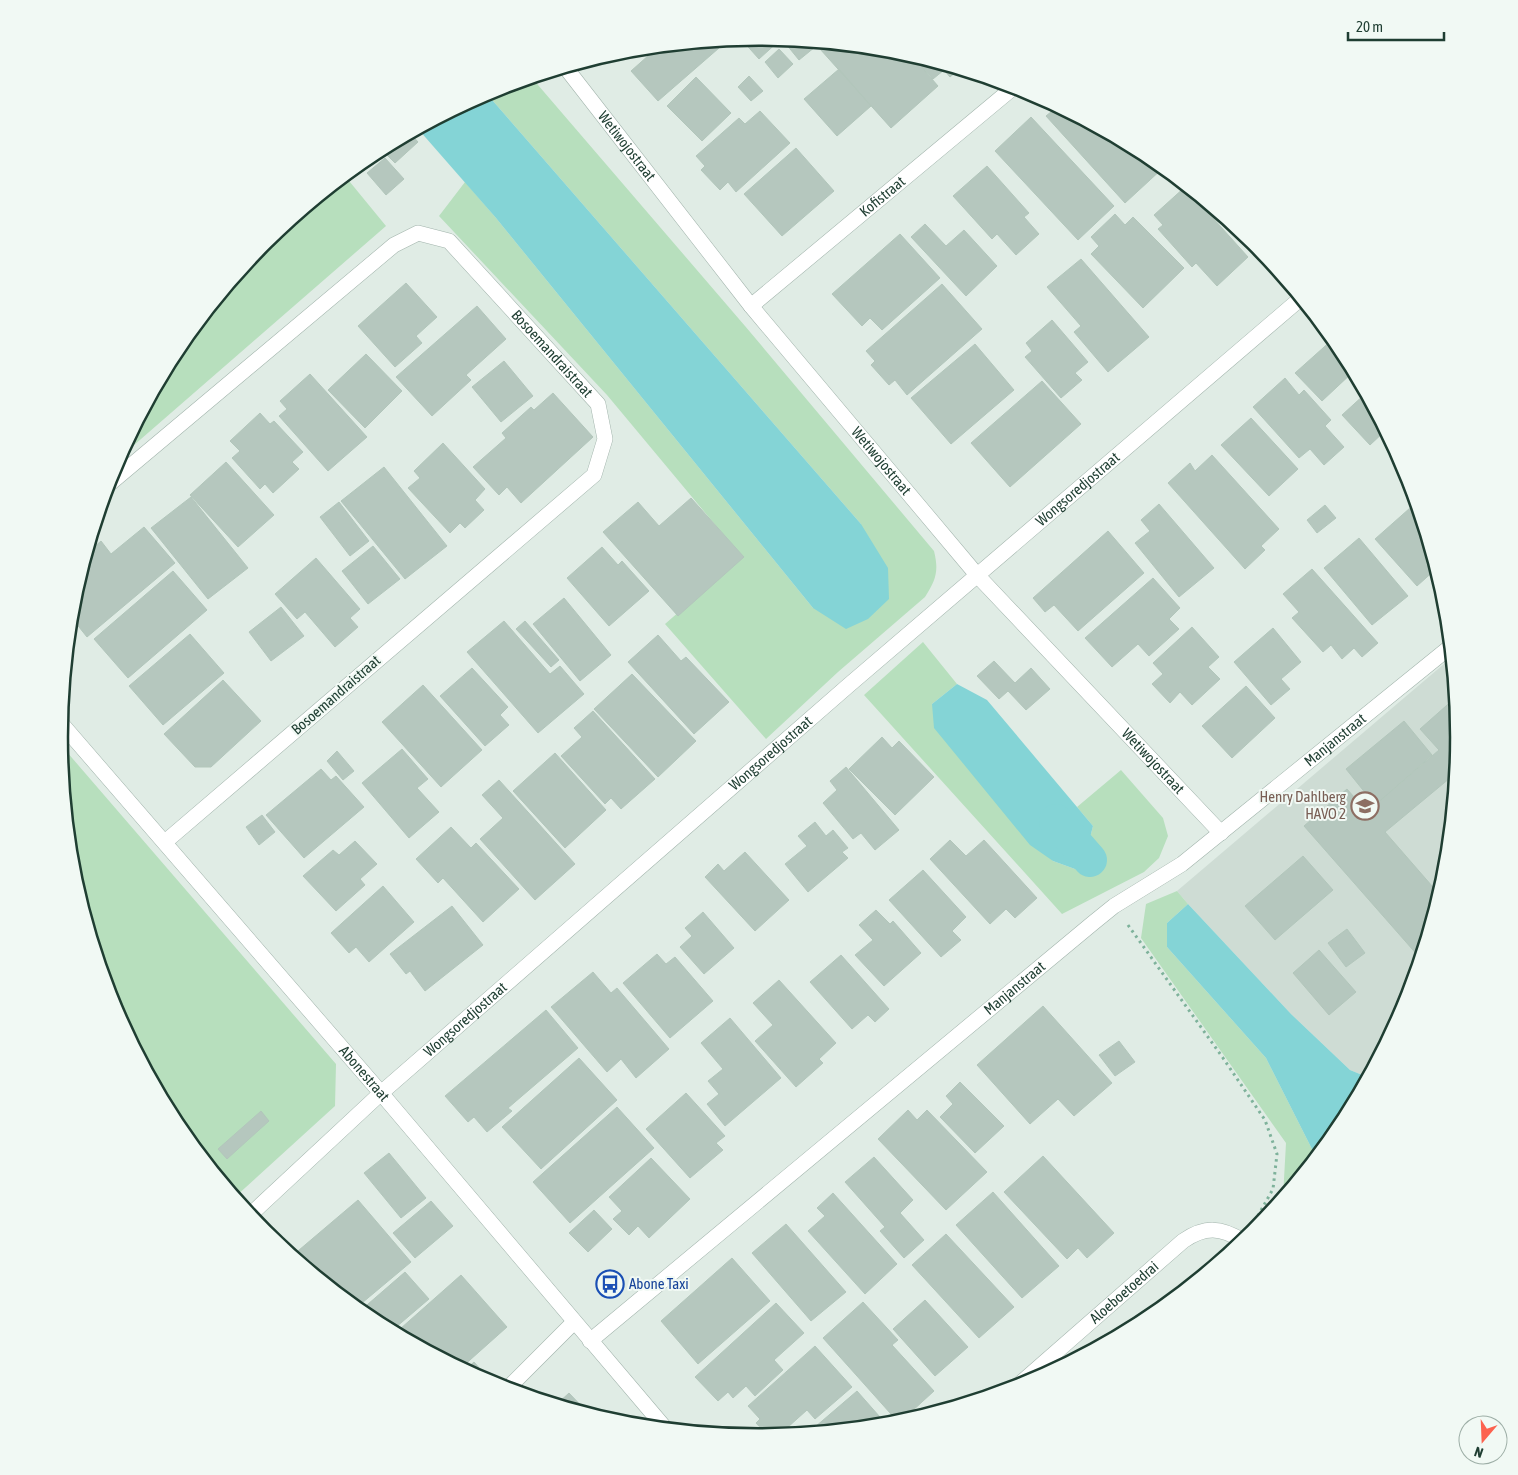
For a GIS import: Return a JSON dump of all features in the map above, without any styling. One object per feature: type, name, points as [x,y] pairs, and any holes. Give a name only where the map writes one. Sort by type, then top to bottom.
[{"type":"street","name":"Wetiwojostraat","points":[[570,73],[751,306],[977,575],[1221,833]]},
{"type":"street","name":"Kofistraat","points":[[751,306],[1007,93]]},
{"type":"street","name":"Bosoemandraistraat","points":[[119,476],[394,245],[418,233],[449,241],[598,404],[605,439],[594,475],[166,842]]},
{"type":"street","name":"Wongsoredjostraat","points":[[255,1210],[381,1093],[977,575],[1296,303]]},
{"type":"street","name":"Manjanstraat","points":[[590,1341],[1114,906],[1182,864],[1444,651]]},
{"type":"street","name":"Abonestraat","points":[[68,731],[166,842],[381,1093],[659,1421]]},
{"type":"street","name":"Aloeboetoedrai","points":[[1032,1372],[1193,1234],[1205,1230],[1218,1230],[1236,1237]]},
{"type":"street","points":[[513,1383],[574,1322]]},
{"type":"path","points":[[1114,906],[1223,1058],[1264,1120],[1278,1154],[1273,1189],[1257,1216]]},
{"type":"shaded area","name":"Henry Dahlberg HAVO 2","points":[[1446,662],[1449,692],[1449,783],[1437,872],[1414,960],[1398,1002],[1362,1075],[1350,1070],[1291,1014],[1177,891]]},
{"type":"green space","points":[[536,83],[745,326],[934,551],[936,575],[925,597],[838,672],[766,739],[665,624],[742,557],[607,395],[439,216],[465,182],[813,608],[861,524],[492,100]]},
{"type":"green space","points":[[349,181],[386,226],[132,447],[160,392],[184,353],[239,282],[303,218]]},
{"type":"green space","points":[[923,642],[957,684],[932,704],[1053,861],[1075,869],[1084,861],[1093,826],[1077,807],[1121,770],[1163,818],[1168,836],[1159,858],[1144,872],[1062,914],[864,695]]},
{"type":"green space","points":[[68,754],[336,1064],[335,1106],[239,1193],[211,1158],[184,1122],[160,1083],[120,1002],[104,960],[81,872],[69,783]]},
{"type":"green space","points":[[1177,891],[1188,904],[1167,923],[1167,947],[1266,1058],[1313,1150],[1284,1187],[1286,1143],[1141,938],[1146,904]]},
{"type":"water","points":[[492,100],[861,524],[888,568],[889,599],[868,619],[846,629],[813,608],[496,218],[423,134]]},
{"type":"water","points":[[957,684],[987,700],[1093,826],[1084,861],[1075,869],[1053,861],[1030,845],[934,728],[932,704]]},
{"type":"water","points":[[1188,904],[1291,1014],[1350,1070],[1362,1075],[1334,1122],[1313,1150],[1266,1058],[1167,947],[1167,923]]},
{"type":"building","points":[[748,46],[773,47],[759,59]]},
{"type":"building","points":[[789,47],[813,49],[799,60]]},
{"type":"building","points":[[719,48],[658,101],[631,71],[648,56]]},
{"type":"building","points":[[779,49],[793,64],[778,78],[765,62]]},
{"type":"building","points":[[820,49],[849,52],[921,66],[938,86],[891,128]]},
{"type":"building","points":[[921,66],[942,71],[933,79]]},
{"type":"building","points":[[839,69],[871,106],[837,136],[804,99]]},
{"type":"building","points":[[749,76],[763,91],[751,101],[738,87]]},
{"type":"building","points":[[696,77],[731,113],[702,141],[667,106]]},
{"type":"building","points":[[760,111],[790,143],[736,192],[728,182],[720,190],[701,170],[705,166],[696,156],[739,118],[745,124]]},
{"type":"building","points":[[1051,112],[1065,118],[1105,139],[1157,173],[1125,203],[1046,116]]},
{"type":"building","points":[[1031,117],[1114,206],[1078,240],[995,151]]},
{"type":"building","points":[[415,138],[418,142],[395,163],[387,155]]},
{"type":"building","points":[[796,148],[834,191],[782,236],[744,194]]},
{"type":"building","points":[[385,158],[404,179],[386,195],[367,173]]},
{"type":"building","points":[[987,166],[1029,213],[1024,217],[1039,234],[1016,255],[997,234],[992,239],[953,196]]},
{"type":"building","points":[[1181,190],[1207,211],[1248,257],[1217,286],[1196,263],[1192,267],[1158,229],[1163,225],[1154,215]]},
{"type":"building","points":[[1115,214],[1125,225],[1133,217],[1184,268],[1143,308],[1091,254],[1099,246],[1091,237]]},
{"type":"building","points":[[925,224],[946,246],[964,230],[997,266],[966,296],[911,237]]},
{"type":"building","points":[[900,234],[940,278],[882,330],[870,318],[862,326],[832,294]]},
{"type":"building","points":[[1081,259],[1149,337],[1108,372],[1074,332],[1081,326],[1047,287]]},
{"type":"building","points":[[406,283],[437,317],[416,336],[422,343],[395,367],[358,326]]},
{"type":"building","points":[[942,284],[982,329],[907,395],[895,380],[889,385],[871,365],[875,361],[866,351]]},
{"type":"building","points":[[477,306],[506,339],[466,375],[471,380],[432,416],[396,377]]},
{"type":"building","points":[[1052,320],[1088,362],[1075,373],[1082,380],[1061,398],[1025,357],[1032,351],[1026,343]]},
{"type":"building","points":[[975,344],[1014,390],[951,444],[911,398]]},
{"type":"building","points":[[1327,344],[1348,376],[1322,401],[1295,373]]},
{"type":"building","points":[[366,354],[402,391],[365,428],[328,390]]},
{"type":"building","points":[[504,361],[533,396],[501,422],[472,387]]},
{"type":"building","points":[[310,374],[367,437],[328,471],[279,416],[287,409],[280,401]]},
{"type":"building","points":[[1285,378],[1299,395],[1304,390],[1331,420],[1325,426],[1344,447],[1324,465],[1310,449],[1299,458],[1253,407]]},
{"type":"building","points":[[1042,381],[1081,424],[1010,487],[971,443]]},
{"type":"building","points":[[553,393],[593,437],[521,503],[507,487],[499,495],[473,467],[506,438],[502,433],[531,407],[534,410]]},
{"type":"building","points":[[1361,398],[1380,435],[1370,445],[1342,415]]},
{"type":"building","points":[[260,413],[270,424],[274,421],[303,452],[292,462],[299,469],[273,493],[265,484],[260,489],[232,458],[240,451],[230,441]]},
{"type":"building","points":[[1251,418],[1298,469],[1269,496],[1221,445]]},
{"type":"building","points":[[443,443],[485,489],[475,500],[484,510],[465,528],[460,523],[450,533],[408,488],[420,478],[414,471]]},
{"type":"building","points":[[1212,455],[1279,529],[1261,546],[1265,550],[1245,569],[1168,483],[1190,463],[1195,471]]},
{"type":"building","points":[[226,462],[274,515],[238,547],[190,495]]},
{"type":"building","points":[[384,467],[447,546],[405,579],[341,501]]},
{"type":"building","points":[[191,497],[248,568],[208,599],[151,528]]},
{"type":"building","points":[[691,498],[744,557],[678,616],[603,532],[638,502],[659,526]]},
{"type":"building","points":[[339,502],[369,541],[350,556],[320,517]]},
{"type":"building","points":[[1159,504],[1214,568],[1179,597],[1135,543],[1150,531],[1141,520]]},
{"type":"building","points":[[1325,505],[1336,518],[1317,533],[1307,520]]},
{"type":"building","points":[[1410,508],[1414,515],[1430,574],[1417,586],[1375,539]]},
{"type":"building","points":[[144,527],[175,563],[87,637],[77,625],[95,546],[101,541],[111,554]]},
{"type":"building","points":[[1108,531],[1144,573],[1078,631],[1054,605],[1045,612],[1033,598]]},
{"type":"building","points":[[1359,538],[1408,596],[1372,625],[1324,568]]},
{"type":"building","points":[[373,546],[400,579],[368,604],[342,571]]},
{"type":"building","points":[[602,547],[618,565],[622,561],[649,591],[609,626],[567,578]]},
{"type":"building","points":[[316,558],[360,609],[350,618],[358,627],[335,647],[305,612],[297,619],[275,594]]},
{"type":"building","points":[[1312,569],[1378,643],[1362,657],[1354,648],[1342,659],[1331,645],[1323,652],[1292,618],[1299,612],[1283,594]]},
{"type":"building","points":[[173,571],[207,610],[128,678],[94,639]]},
{"type":"building","points":[[1153,578],[1180,608],[1169,619],[1179,629],[1149,656],[1138,644],[1112,667],[1085,638]]},
{"type":"building","points":[[564,598],[611,655],[580,681],[533,624]]},
{"type":"building","points":[[281,607],[304,636],[271,661],[249,632]]},
{"type":"building","points":[[504,621],[550,674],[560,666],[584,694],[538,733],[467,652]]},
{"type":"building","points":[[525,621],[559,660],[551,667],[516,629]]},
{"type":"building","points":[[1192,627],[1219,657],[1208,667],[1220,679],[1192,705],[1180,692],[1170,703],[1152,684],[1163,674],[1153,663]]},
{"type":"building","points":[[1273,628],[1301,662],[1281,679],[1290,689],[1271,705],[1234,662]]},
{"type":"building","points":[[190,634],[224,673],[163,725],[129,686]]},
{"type":"building","points":[[658,635],[681,661],[686,657],[729,702],[694,734],[628,662]]},
{"type":"building","points":[[994,661],[1015,683],[1031,668],[1050,689],[1026,710],[1008,691],[999,699],[977,676]]},
{"type":"building","points":[[472,668],[508,707],[500,715],[509,725],[485,746],[440,696]]},
{"type":"building","points":[[632,674],[696,741],[658,777],[594,709]]},
{"type":"building","points":[[223,680],[261,721],[211,767],[195,767],[164,734]]},
{"type":"building","points":[[423,685],[482,750],[441,787],[382,722]]},
{"type":"building","points":[[1246,686],[1275,718],[1232,758],[1202,726]]},
{"type":"building","points":[[1449,703],[1449,779],[1385,832],[1433,888],[1416,953],[1304,826],[1347,789],[1367,812],[1439,750],[1420,729]]},
{"type":"building","points":[[593,711],[655,779],[621,809],[611,798],[605,804],[561,756],[582,737],[574,728]]},
{"type":"building","points":[[1404,721],[1432,755],[1375,805],[1346,769]]},
{"type":"building","points":[[882,737],[892,748],[899,741],[934,777],[895,815],[849,769]]},
{"type":"building","points":[[402,749],[428,779],[417,788],[439,812],[409,838],[362,783]]},
{"type":"building","points":[[337,751],[354,771],[343,780],[327,761]]},
{"type":"building","points":[[555,753],[606,810],[565,848],[513,791]]},
{"type":"building","points":[[846,767],[899,830],[875,850],[861,833],[853,839],[823,803],[837,790],[830,781]]},
{"type":"building","points":[[321,769],[331,780],[336,776],[364,807],[304,858],[266,815]]},
{"type":"building","points":[[499,780],[575,864],[535,900],[480,839],[503,818],[482,795]]},
{"type":"building","points":[[262,815],[275,832],[259,845],[246,827]]},
{"type":"building","points":[[815,822],[826,836],[833,830],[848,848],[842,852],[848,858],[808,892],[785,864],[807,846],[798,836]]},
{"type":"building","points":[[451,827],[471,848],[476,843],[519,889],[483,922],[443,878],[438,883],[416,859]]},
{"type":"building","points":[[950,840],[966,856],[984,840],[1037,898],[1015,918],[1006,909],[990,924],[930,859]]},
{"type":"building","points":[[355,841],[377,864],[360,879],[365,885],[336,911],[303,876],[333,850],[339,855]]},
{"type":"building","points":[[745,852],[789,900],[755,931],[705,877],[718,864],[724,871]]},
{"type":"building","points":[[1303,856],[1333,890],[1275,940],[1245,906]]},
{"type":"building","points":[[923,870],[966,917],[952,931],[961,940],[941,957],[889,900]]},
{"type":"building","points":[[383,886],[414,922],[369,962],[356,947],[349,953],[331,933]]},
{"type":"building","points":[[452,906],[483,945],[425,991],[410,971],[406,974],[390,954]]},
{"type":"building","points":[[876,910],[890,924],[893,921],[921,953],[884,986],[855,955],[873,940],[859,925]]},
{"type":"building","points":[[703,912],[734,948],[704,974],[680,947],[692,936],[685,928]]},
{"type":"building","points":[[1347,929],[1365,953],[1346,967],[1328,943]]},
{"type":"building","points":[[1319,950],[1356,992],[1329,1015],[1293,973]]},
{"type":"building","points":[[657,954],[666,964],[675,957],[713,1001],[670,1038],[623,983]]},
{"type":"building","points":[[841,955],[889,1009],[875,1022],[868,1015],[852,1029],[810,982]]},
{"type":"building","points":[[593,972],[611,993],[617,988],[669,1049],[636,1078],[621,1059],[607,1072],[551,1007]]},
{"type":"building","points":[[779,980],[836,1043],[819,1059],[823,1063],[796,1087],[755,1041],[773,1025],[753,1003]]},
{"type":"building","points":[[1043,1006],[1112,1083],[1074,1116],[1058,1099],[1030,1124],[977,1065]]},
{"type":"building","points":[[546,1010],[578,1048],[508,1108],[512,1111],[487,1132],[474,1117],[468,1122],[445,1096]]},
{"type":"building","points":[[730,1018],[781,1078],[725,1126],[707,1104],[719,1094],[708,1081],[723,1069],[701,1043]]},
{"type":"building","points":[[1119,1041],[1135,1062],[1115,1076],[1099,1055]]},
{"type":"building","points":[[579,1058],[617,1100],[541,1169],[502,1127]]},
{"type":"building","points":[[960,1082],[1004,1126],[975,1153],[940,1117],[953,1104],[946,1096]]},
{"type":"building","points":[[686,1093],[725,1136],[716,1143],[723,1150],[690,1178],[646,1129]]},
{"type":"building","points":[[617,1107],[654,1148],[570,1223],[533,1182]]},
{"type":"building","points":[[908,1110],[917,1120],[927,1110],[987,1172],[946,1210],[878,1139]]},
{"type":"building","points":[[261,1111],[269,1121],[227,1159],[218,1149]]},
{"type":"building","points":[[389,1153],[426,1198],[401,1218],[364,1173]]},
{"type":"building","points":[[1043,1156],[1114,1233],[1087,1258],[1078,1248],[1067,1259],[1004,1192]]},
{"type":"building","points":[[874,1157],[913,1200],[900,1213],[924,1240],[904,1258],[880,1231],[885,1227],[845,1182]]},
{"type":"building","points":[[651,1158],[690,1199],[649,1238],[638,1226],[629,1235],[613,1219],[622,1211],[609,1197]]},
{"type":"building","points":[[993,1192],[1059,1266],[1022,1298],[956,1225]]},
{"type":"building","points":[[833,1193],[897,1264],[865,1294],[808,1231],[825,1216],[817,1208]]},
{"type":"building","points":[[358,1200],[411,1262],[362,1303],[338,1286],[297,1252]]},
{"type":"building","points":[[431,1201],[453,1226],[415,1258],[393,1233]]},
{"type":"building","points":[[594,1210],[612,1229],[588,1252],[569,1233]]},
{"type":"building","points":[[786,1224],[846,1292],[811,1321],[752,1253]]},
{"type":"building","points":[[946,1234],[1014,1307],[979,1338],[912,1265]]},
{"type":"building","points":[[732,1258],[770,1301],[698,1364],[661,1321]]},
{"type":"building","points":[[405,1272],[429,1299],[397,1326],[366,1306]]},
{"type":"building","points":[[461,1275],[507,1327],[466,1363],[401,1328]]},
{"type":"building","points":[[925,1300],[968,1347],[935,1376],[893,1329]]},
{"type":"building","points":[[863,1302],[898,1340],[892,1345],[934,1391],[912,1411],[892,1415],[823,1338]]},
{"type":"building","points":[[776,1303],[804,1333],[774,1360],[783,1370],[755,1396],[746,1386],[733,1398],[728,1392],[718,1401],[695,1377]]},
{"type":"building","points":[[815,1346],[852,1387],[815,1419],[807,1410],[787,1428],[761,1429],[756,1423],[760,1419],[748,1406]]},
{"type":"building","points":[[474,1362],[481,1370],[471,1365]]},
{"type":"building","points":[[857,1391],[880,1417],[849,1423],[816,1426]]},
{"type":"building","points":[[569,1393],[581,1405],[580,1405],[562,1400]]},
{"type":"waterway","points":[[1056,821],[1090,860]]},
{"type":"place","name":"Henry Dahlberg HAVO 2","points":[[1365,806]]},
{"type":"place","name":"Abone Taxi","points":[[610,1284]]}]
